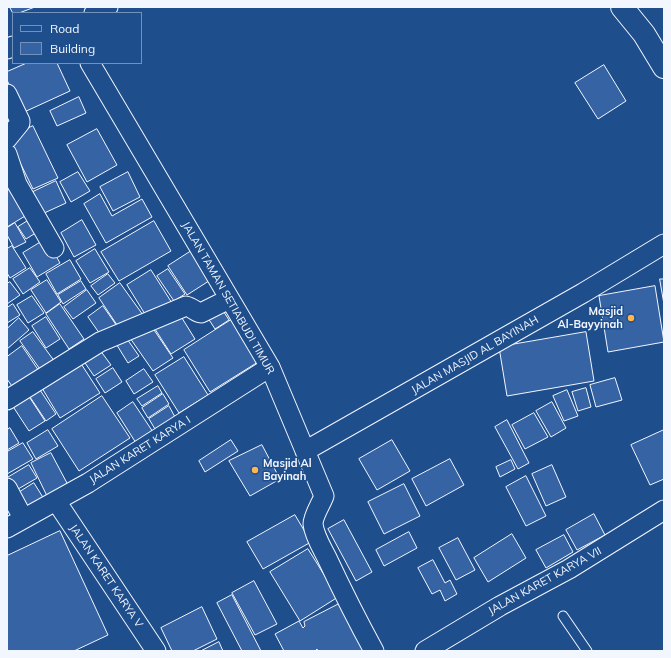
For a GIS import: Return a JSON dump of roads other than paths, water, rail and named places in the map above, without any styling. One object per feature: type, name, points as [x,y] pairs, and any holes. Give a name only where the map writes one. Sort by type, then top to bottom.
[{"type":"street","points":[[96,12],[108,7]]},
{"type":"street","points":[[622,7],[644,34],[664,67]]},
{"type":"street","name":"JALAN TAMAN SETIABUDI TIMUR","points":[[91,64],[270,367],[324,496],[314,517],[313,524],[318,538],[353,612],[374,651]]},
{"type":"street","points":[[7,94],[20,123],[7,139]]},
{"type":"street","points":[[7,154],[12,186],[54,248]]},
{"type":"street","name":"JALAN MASJID AL BAYINAH","points":[[305,451],[583,293],[664,244]]},
{"type":"street","points":[[7,400],[100,342],[186,306],[201,313],[230,299]]},
{"type":"street","name":"JALAN KARET KARYA I","points":[[7,528],[88,483],[270,367]]},
{"type":"street","points":[[7,488],[23,518]]},
{"type":"street","name":"JALAN KARET KARYA V","points":[[56,501],[156,651]]},
{"type":"street","name":"JALAN KARET KARYA VII","points":[[424,651],[500,606],[576,565],[664,510]]},
{"type":"lane","points":[[563,616],[587,651]]},
{"type":"place","name":"Masjid Al-Bayyinah","points":[[631,318]]},
{"type":"place","name":"Masjid Al Bayinah","points":[[255,470]]}]
